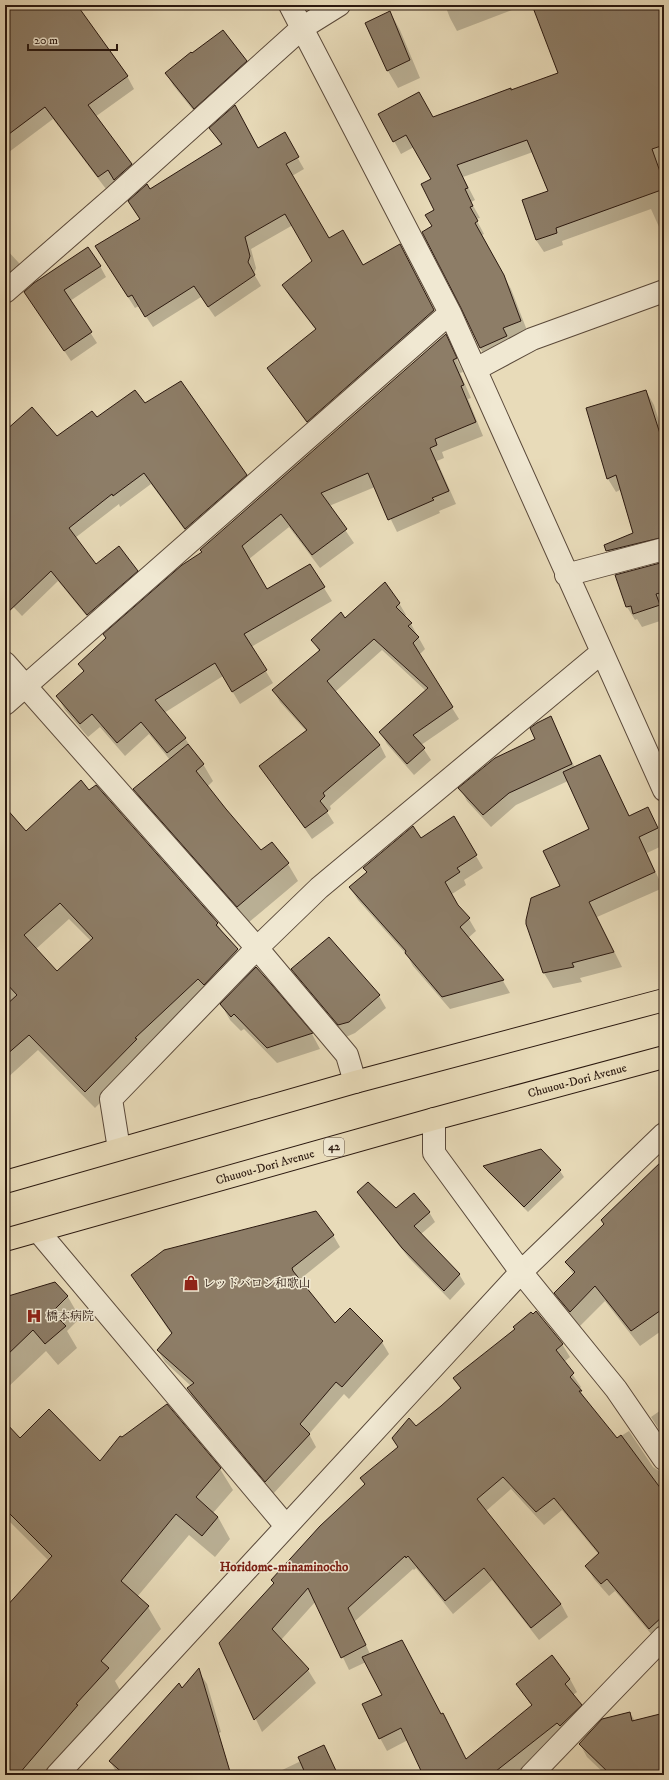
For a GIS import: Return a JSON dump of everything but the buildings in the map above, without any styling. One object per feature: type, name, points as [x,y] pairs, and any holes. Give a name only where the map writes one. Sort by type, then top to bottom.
[{"type":"highway","points":[[5,1182],[355,1082],[664,1000]]},
{"type":"highway","name":"Chuuou-Dori Avenue","points":[[5,1240],[434,1119],[664,1057]]},
{"type":"street","points":[[290,5],[450,314],[476,369],[566,575],[664,790]]},
{"type":"street","points":[[5,292],[114,197],[302,28],[339,5]]},
{"type":"street","points":[[476,369],[532,339],[664,290]]},
{"type":"street","points":[[5,704],[450,314]]},
{"type":"street","points":[[566,575],[664,549]]},
{"type":"street","points":[[119,1149],[110,1099],[256,948],[319,888],[602,652]]},
{"type":"street","points":[[5,663],[256,948],[347,1055],[355,1082]]},
{"type":"street","points":[[434,1119],[434,1153],[521,1272],[616,1389],[664,1459]]},
{"type":"street","points":[[57,1775],[521,1272],[664,1134]]},
{"type":"street","points":[[38,1231],[286,1526]]},
{"type":"street","points":[[532,1775],[664,1637]]},
{"type":"place","name":"レッドバロン和歌山","points":[[191,1283]]},
{"type":"place","name":"橋本病院","points":[[34,1316]]},
{"type":"district","name":"Horidome-minaminocho","points":[[284,1567]]}]
